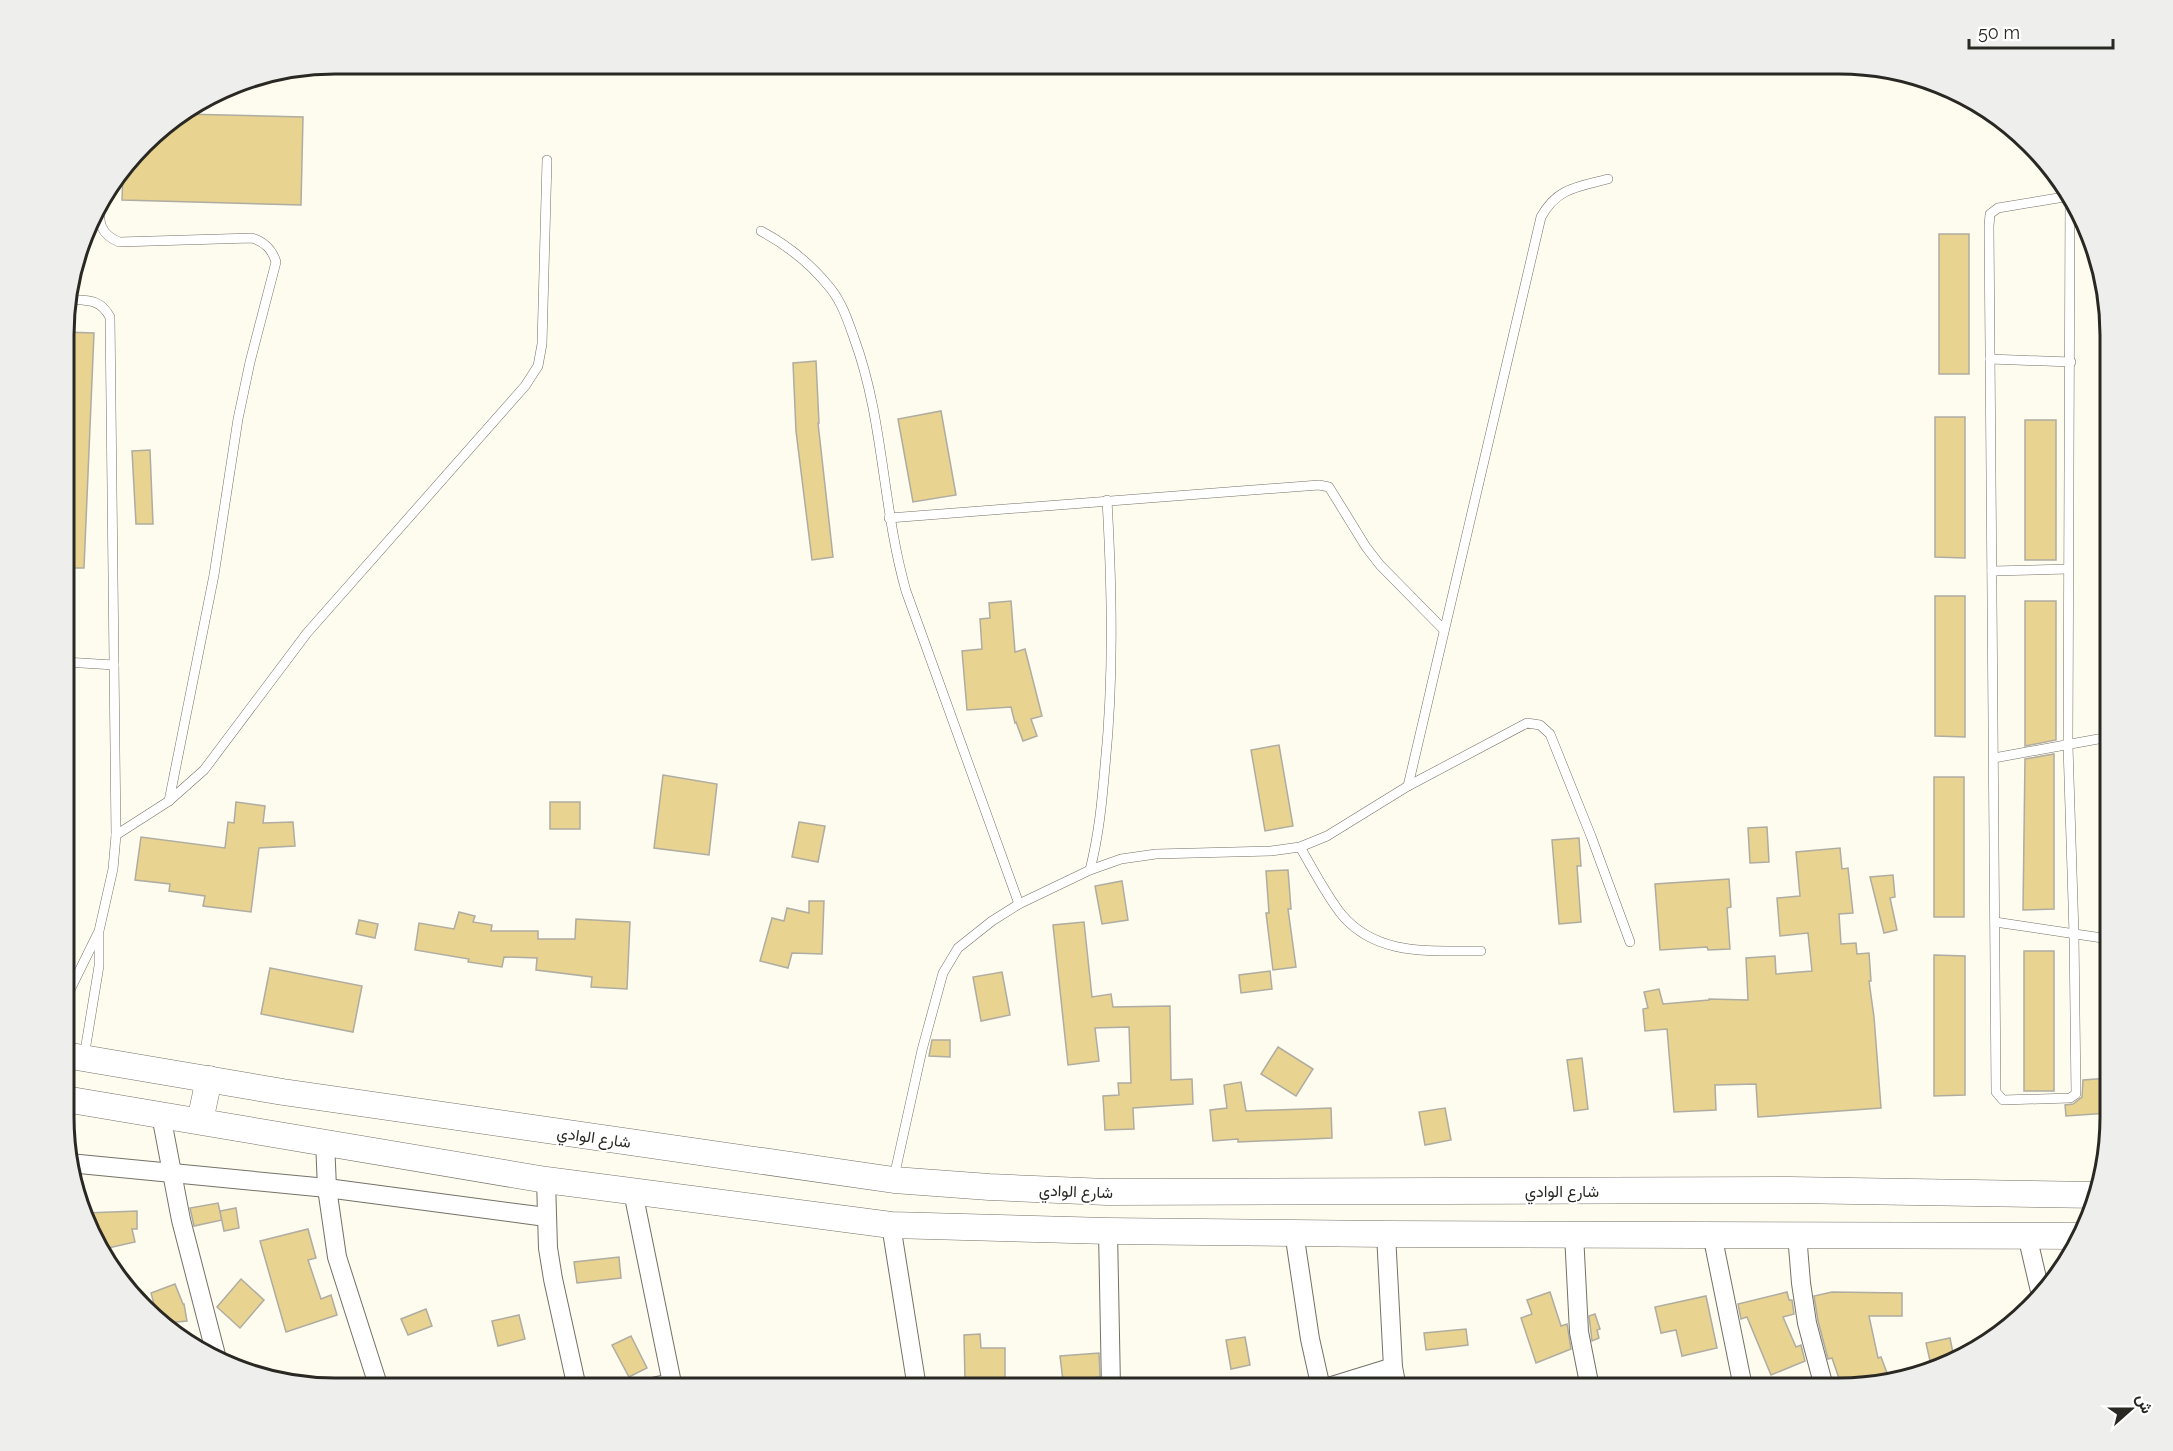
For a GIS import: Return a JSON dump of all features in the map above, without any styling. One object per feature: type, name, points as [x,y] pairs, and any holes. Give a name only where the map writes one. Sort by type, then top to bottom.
[{"type":"main road","name":"شارع الوادي","points":[[75,1057],[283,1092],[894,1180],[989,1187],[1107,1192],[1791,1190],[2088,1195]]},
{"type":"main road","points":[[200,1121],[209,1079]]},
{"type":"main road","points":[[280,1134],[283,1092]]},
{"type":"main road","points":[[74,1100],[546,1180],[891,1225],[1108,1231],[1386,1234],[2071,1236]]},
{"type":"street","points":[[161,1114],[189,1256],[214,1348]]},
{"type":"street","points":[[325,1141],[327,1188],[337,1257],[376,1378]]},
{"type":"street","points":[[78,1164],[327,1188],[546,1217]]},
{"type":"street","points":[[546,1180],[548,1248],[556,1300],[575,1378]]},
{"type":"street","points":[[633,1192],[671,1378]]},
{"type":"street","points":[[891,1225],[915,1378]]},
{"type":"street","points":[[1108,1231],[1112,1378]]},
{"type":"street","points":[[1294,1232],[1310,1339],[1320,1378]]},
{"type":"street","points":[[1386,1234],[1395,1378]]},
{"type":"street","points":[[1574,1234],[1579,1332],[1588,1378]]},
{"type":"street","points":[[1712,1234],[1741,1378]]},
{"type":"street","points":[[1797,1234],[1807,1323],[1821,1378]]},
{"type":"street","points":[[2027,1235],[2039,1285]]},
{"type":"street","points":[[1356,1378],[1393,1367]]},
{"type":"lane","points":[[116,835],[170,801],[210,763],[307,633],[525,386],[538,366],[542,344],[547,160]]},
{"type":"lane","points":[[1408,786],[1541,217],[1549,203],[1558,196],[1573,188],[1608,179]]},
{"type":"lane","points":[[2061,197],[1998,208],[1990,214],[1996,1092],[2002,1100],[2070,1098],[2076,1094],[2068,746],[2070,214]]},
{"type":"lane","points":[[100,219],[109,238],[119,242],[252,238],[266,244],[276,262],[238,419],[214,575],[170,801]]},
{"type":"lane","points":[[761,231],[780,241],[806,263],[831,289],[844,310],[865,366],[872,395],[889,518],[896,556],[906,591],[1019,904]]},
{"type":"lane","points":[[75,1057],[99,966],[99,931],[113,869],[116,835],[110,317],[105,307],[97,302],[76,300]]},
{"type":"lane","points":[[1990,359],[2071,362]]},
{"type":"lane","points":[[889,518],[1319,485],[1329,487],[1366,547],[1380,565],[1444,630]]},
{"type":"lane","points":[[1090,870],[1099,836],[1110,703],[1112,627],[1107,500]]},
{"type":"lane","points":[[1992,571],[2068,568]]},
{"type":"lane","points":[[74,663],[114,665]]},
{"type":"lane","points":[[894,1180],[922,1050],[943,973],[958,948],[992,921],[1019,904],[1090,870],[1121,859],[1156,854],[1300,848],[1327,836],[1408,786],[1527,723],[1540,725],[1550,734],[1630,942]]},
{"type":"lane","points":[[1994,758],[2100,739]]},
{"type":"lane","points":[[1300,848],[1341,914],[1359,931],[1379,942],[1407,949],[1481,951]]},
{"type":"lane","points":[[1995,922],[2100,938]]},
{"type":"lane","points":[[74,982],[99,931]]},
{"type":"building","points":[[194,114],[303,117],[301,205],[122,200],[123,182],[138,162],[162,138]]},
{"type":"building","points":[[1939,234],[1969,234],[1969,374],[1939,374]]},
{"type":"building","points":[[74,332],[94,333],[84,568],[74,568]]},
{"type":"building","points":[[816,361],[818,423],[833,557],[812,560],[796,431],[793,363]]},
{"type":"building","points":[[941,411],[956,495],[913,502],[898,419]]},
{"type":"building","points":[[1935,417],[1965,417],[1965,558],[1935,557]]},
{"type":"building","points":[[2025,420],[2056,420],[2056,560],[2025,560]]},
{"type":"building","points":[[150,450],[153,524],[136,524],[132,451]]},
{"type":"building","points":[[1935,596],[1965,596],[1965,737],[1935,736]]},
{"type":"building","points":[[1011,601],[1015,652],[1025,649],[1042,716],[1031,719],[1037,736],[1023,741],[1011,707],[967,710],[962,651],[982,649],[980,619],[990,618],[989,603]]},
{"type":"building","points":[[2025,601],[2056,601],[2056,740],[2025,746]]},
{"type":"building","points":[[1279,745],[1293,826],[1265,831],[1251,750]]},
{"type":"building","points":[[2054,754],[2054,909],[2023,910],[2025,759]]},
{"type":"building","points":[[663,775],[717,784],[709,855],[654,848]]},
{"type":"building","points":[[1934,777],[1964,777],[1964,917],[1934,917]]},
{"type":"building","points":[[236,802],[265,806],[263,823],[293,822],[295,846],[259,848],[251,912],[203,906],[205,896],[169,891],[170,884],[135,880],[141,837],[225,848],[228,822],[234,823]]},
{"type":"building","points":[[550,802],[580,802],[580,829],[550,829]]},
{"type":"building","points":[[799,822],[825,826],[818,862],[792,857]]},
{"type":"building","points":[[1767,827],[1769,862],[1750,863],[1748,828]]},
{"type":"building","points":[[1579,838],[1581,866],[1577,866],[1581,922],[1559,924],[1552,840]]},
{"type":"building","points":[[1840,848],[1842,869],[1848,868],[1853,913],[1839,914],[1841,944],[1856,943],[1857,954],[1869,953],[1871,981],[1869,981],[1881,1108],[1758,1117],[1756,1084],[1715,1085],[1716,1110],[1674,1112],[1667,1029],[1645,1031],[1643,1009],[1648,1008],[1644,992],[1659,989],[1663,1004],[1709,999],[1748,1000],[1746,958],[1775,956],[1776,974],[1812,971],[1808,933],[1780,936],[1777,898],[1800,896],[1796,852]]},
{"type":"building","points":[[1288,870],[1291,909],[1288,909],[1296,967],[1273,970],[1266,913],[1269,913],[1266,871]]},
{"type":"building","points":[[1893,875],[1895,897],[1890,898],[1897,930],[1884,933],[1870,877]]},
{"type":"building","points":[[1729,879],[1731,907],[1727,908],[1730,949],[1708,950],[1707,947],[1660,950],[1655,884]]},
{"type":"building","points":[[1122,881],[1128,920],[1102,924],[1095,886]]},
{"type":"building","points":[[809,901],[824,901],[822,954],[792,953],[788,968],[760,961],[772,918],[784,921],[787,908],[809,913]]},
{"type":"building","points":[[459,912],[475,916],[473,922],[492,925],[491,931],[538,931],[538,939],[575,939],[576,919],[630,922],[627,989],[591,987],[592,977],[536,970],[537,958],[504,957],[502,967],[415,950],[419,923],[454,929]]},
{"type":"building","points":[[359,920],[378,924],[375,938],[356,934]]},
{"type":"building","points":[[1084,922],[1092,997],[1111,994],[1113,1007],[1170,1006],[1171,1080],[1192,1079],[1193,1104],[1133,1108],[1134,1129],[1105,1130],[1103,1096],[1119,1095],[1118,1083],[1131,1083],[1129,1027],[1095,1028],[1099,1061],[1068,1065],[1053,925]]},
{"type":"building","points":[[2024,951],[2054,951],[2054,1091],[2024,1091]]},
{"type":"building","points":[[1934,955],[1965,956],[1965,1095],[1934,1096]]},
{"type":"building","points":[[270,968],[362,986],[353,1032],[261,1014]]},
{"type":"building","points":[[1270,971],[1272,989],[1241,993],[1239,975]]},
{"type":"building","points":[[1002,972],[1010,1015],[981,1021],[973,977]]},
{"type":"building","points":[[932,1040],[950,1040],[950,1057],[929,1056]]},
{"type":"building","points":[[1278,1047],[1313,1069],[1296,1096],[1261,1074]]},
{"type":"building","points":[[1582,1058],[1588,1109],[1574,1111],[1567,1060]]},
{"type":"building","points":[[2100,1079],[2100,1114],[2066,1116],[2065,1105],[2073,1104],[2082,1097],[2083,1080]]},
{"type":"building","points":[[1241,1082],[1246,1111],[1331,1108],[1332,1138],[1213,1141],[1210,1110],[1227,1108],[1224,1085]]},
{"type":"building","points":[[1445,1108],[1451,1140],[1425,1145],[1419,1112]]},
{"type":"building","points":[[218,1203],[222,1220],[194,1226],[190,1208]]},
{"type":"building","points":[[236,1208],[239,1228],[224,1231],[220,1211]]},
{"type":"building","points":[[137,1211],[137,1229],[132,1229],[135,1242],[109,1248],[91,1213]]},
{"type":"building","points":[[308,1229],[316,1258],[308,1260],[321,1299],[331,1295],[337,1315],[286,1332],[260,1241]]},
{"type":"building","points":[[619,1257],[621,1278],[577,1283],[574,1262]]},
{"type":"building","points":[[241,1279],[264,1300],[240,1328],[217,1307]]},
{"type":"building","points":[[175,1284],[184,1304],[187,1321],[174,1322],[154,1305],[151,1293]]},
{"type":"building","points":[[1550,1292],[1561,1326],[1567,1324],[1571,1349],[1536,1363],[1521,1318],[1532,1314],[1527,1300]]},
{"type":"building","points":[[1787,1292],[1789,1300],[1792,1300],[1794,1314],[1783,1317],[1796,1347],[1801,1345],[1805,1361],[1771,1375],[1747,1317],[1741,1319],[1738,1304]]},
{"type":"building","points":[[1832,1292],[1902,1293],[1902,1316],[1869,1316],[1878,1358],[1881,1357],[1887,1373],[1839,1378],[1832,1358],[1828,1359],[1814,1296]]},
{"type":"building","points":[[1706,1296],[1717,1348],[1682,1356],[1676,1330],[1661,1333],[1655,1307]]},
{"type":"building","points":[[426,1309],[432,1326],[408,1335],[401,1319]]},
{"type":"building","points":[[1595,1314],[1600,1329],[1597,1330],[1599,1338],[1592,1341],[1589,1316]]},
{"type":"building","points":[[519,1315],[525,1339],[498,1346],[492,1321]]},
{"type":"building","points":[[1466,1329],[1468,1345],[1426,1350],[1424,1333]]},
{"type":"building","points":[[980,1334],[981,1348],[1005,1348],[1005,1378],[965,1378],[964,1335]]},
{"type":"building","points":[[631,1336],[647,1368],[629,1377],[612,1345]]},
{"type":"building","points":[[1245,1337],[1250,1365],[1231,1369],[1226,1340]]},
{"type":"building","points":[[1950,1338],[1953,1352],[1930,1361],[1926,1343]]},
{"type":"building","points":[[1099,1353],[1100,1377],[1063,1378],[1060,1356]]}]
